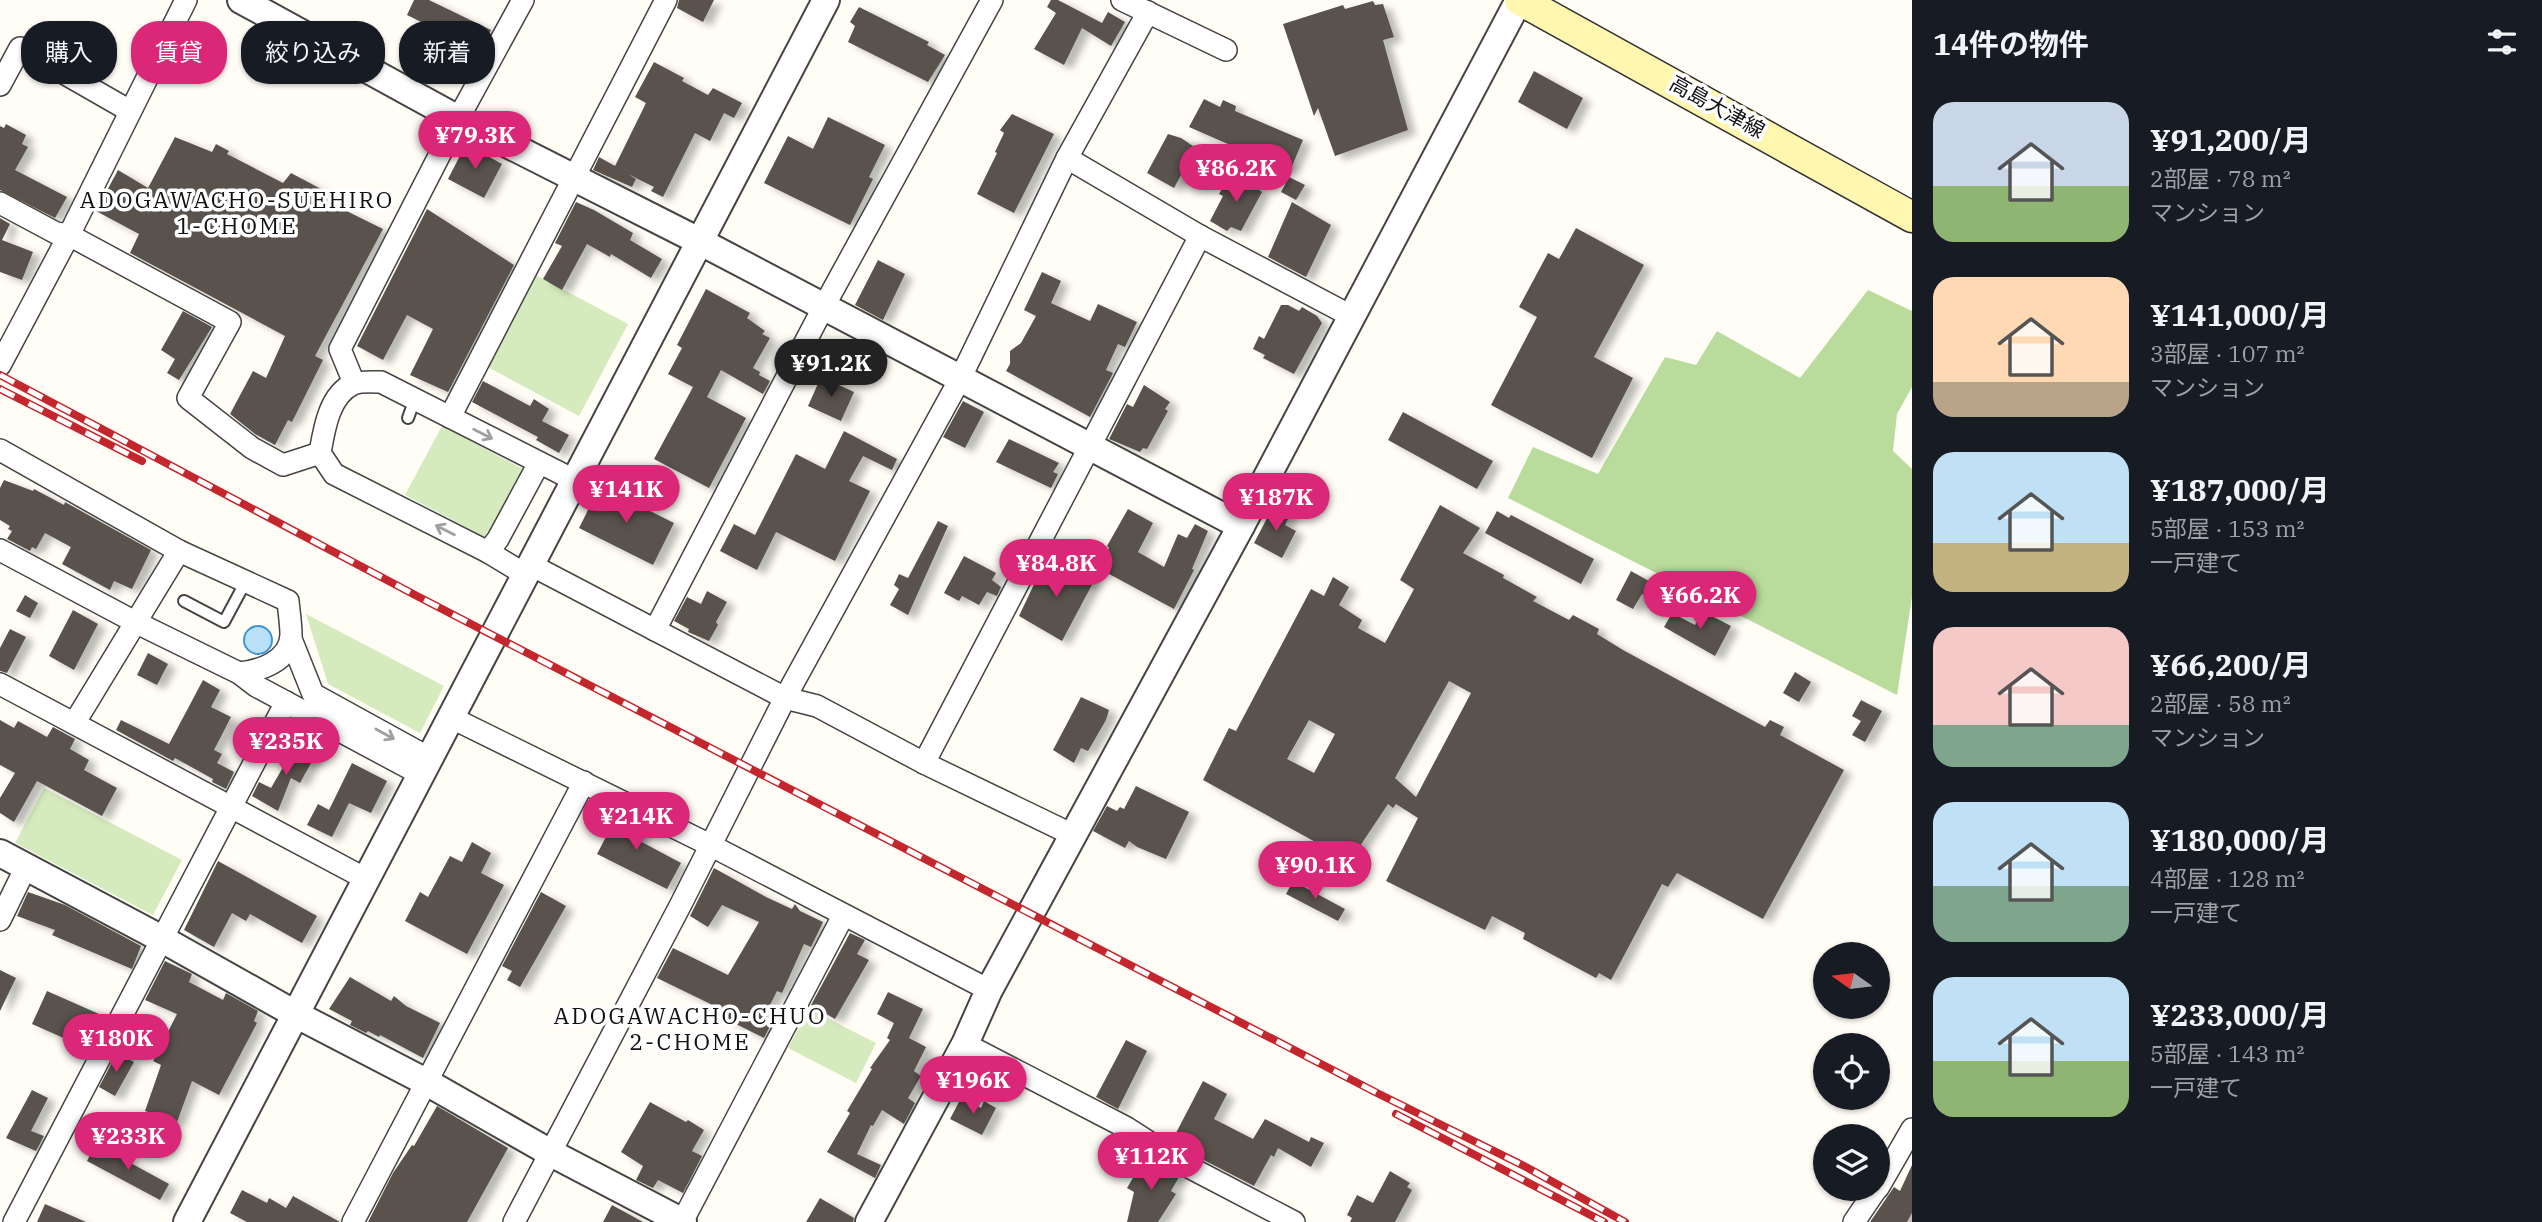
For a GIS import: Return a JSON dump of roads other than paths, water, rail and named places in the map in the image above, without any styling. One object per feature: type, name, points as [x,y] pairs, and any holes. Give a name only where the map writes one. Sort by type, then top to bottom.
[{"type":"main road","name":"高島大津線","points":[[1520,0],[1912,217]]},
{"type":"street","points":[[0,365],[69,235],[186,0]]},
{"type":"street","points":[[354,383],[340,349],[458,119],[523,0]]},
{"type":"street","points":[[450,417],[666,0]]},
{"type":"street","points":[[187,1222],[826,0]]},
{"type":"street","points":[[655,630],[823,308],[992,0]]},
{"type":"street","points":[[1122,0],[1226,50]]},
{"type":"street","points":[[869,1222],[965,1044],[989,990],[1241,526],[1520,0]]},
{"type":"street","points":[[250,2],[458,119],[1241,526]]},
{"type":"street","points":[[514,1222],[785,698],[960,379],[1067,158],[1148,12]]},
{"type":"street","points":[[0,85],[20,48],[130,111]]},
{"type":"street","points":[[1067,158],[1200,236],[1353,317]]},
{"type":"street","points":[[0,203],[56,233],[69,235],[230,322],[188,398],[252,448],[283,465],[320,453]]},
{"type":"street","points":[[924,763],[1088,445],[1200,236]]},
{"type":"street","points":[[574,480],[450,417],[411,408],[381,382],[354,383],[340,393],[324,424],[320,453],[334,474],[488,552],[655,630],[785,698],[817,706],[924,763],[1073,835]]},
{"type":"street","points":[[0,450],[179,551],[288,601],[291,639],[313,694],[427,767]]},
{"type":"street","points":[[488,552],[498,539],[539,463]]},
{"type":"street","points":[[0,550],[135,622],[239,673],[256,686],[286,702],[427,767]]},
{"type":"street","points":[[75,722],[179,551]]},
{"type":"street","points":[[239,673],[270,666],[284,652],[291,639]]},
{"type":"street","points":[[0,684],[368,880]]},
{"type":"street","points":[[15,1222],[286,702]]},
{"type":"street","points":[[452,718],[710,845],[989,990]]},
{"type":"street","points":[[354,1222],[584,782]]},
{"type":"street","points":[[0,852],[682,1222],[843,915]]},
{"type":"street","points":[[0,920],[26,867]]},
{"type":"street","points":[[965,1044],[1126,1128],[1183,1164],[1294,1222]]},
{"type":"street","points":[[1890,1166],[1912,1129]]},
{"type":"street","points":[[1854,1222],[1868,1201]]},
{"type":"lane","points":[[184,601],[224,622],[246,581]]},
{"type":"water","points":[[258,626],[268,630],[272,640],[268,650],[258,654],[248,650],[244,640],[248,630]]},
{"type":"railway","points":[[0,375],[417,596],[1377,1093],[1526,1167],[1625,1222]]},
{"type":"railway","points":[[0,389],[142,461]]},
{"type":"railway","points":[[1396,1114],[1604,1222]]},
{"type":"district","name":"ADOGAWACHO-SUEHIRO 1-CHOME","points":[[237,213]]},
{"type":"district","name":"ADOGAWACHO-CHUO 2-CHOME","points":[[690,1029]]}]
